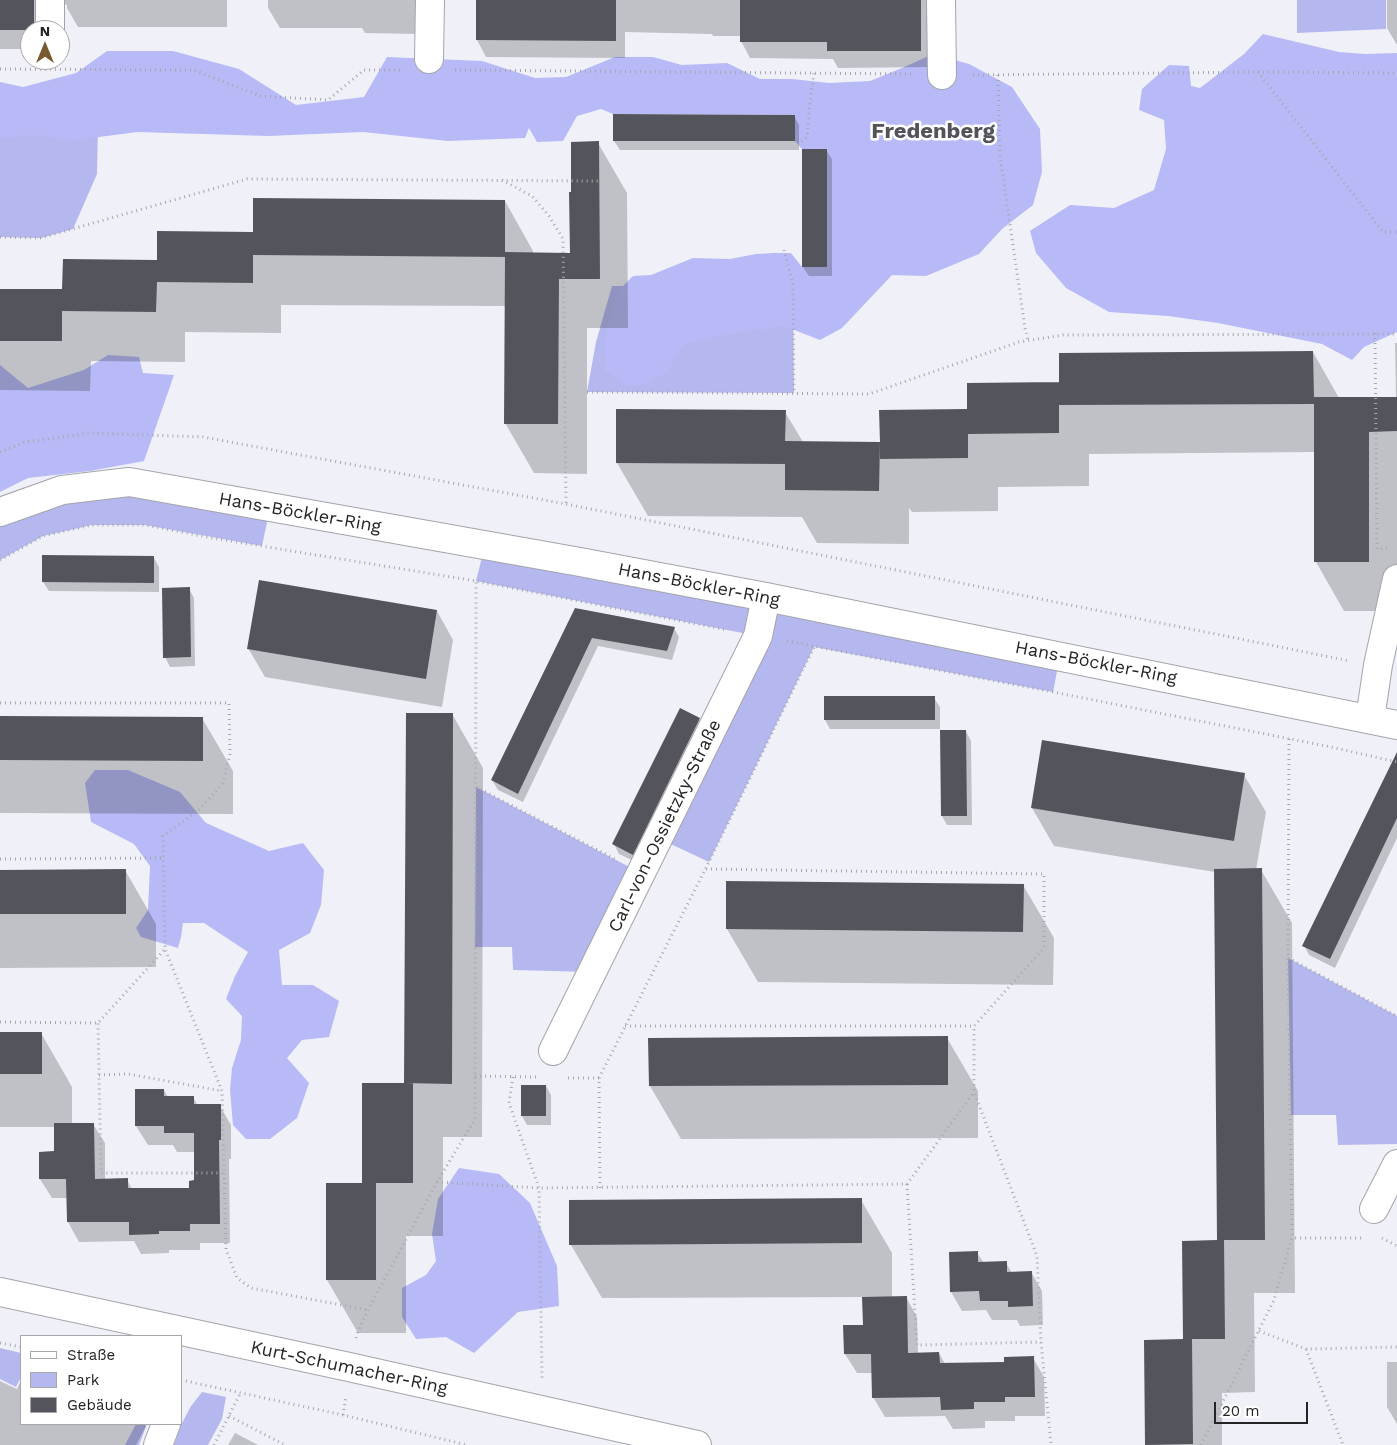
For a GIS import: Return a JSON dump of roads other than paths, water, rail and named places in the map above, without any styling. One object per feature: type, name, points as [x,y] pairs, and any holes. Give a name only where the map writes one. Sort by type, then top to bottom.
[{"type":"street","points":[[50,0],[50,20]]},
{"type":"street","points":[[429,66],[430,0]]},
{"type":"street","points":[[941,0],[942,75]]},
{"type":"street","name":"Hans-Böckler-Ring","points":[[0,512],[62,490],[129,482],[571,560],[766,597],[1397,725]]},
{"type":"street","points":[[1370,719],[1378,665],[1397,579]]},
{"type":"street","name":"Carl-von-Ossietzky-Straße","points":[[553,1051],[758,636],[766,597]]},
{"type":"street","points":[[1374,1209],[1397,1164]]},
{"type":"street","name":"Kurt-Schumacher-Ring","points":[[0,1292],[178,1335]]},
{"type":"street","name":"Kurt-Schumacher-Ring","points":[[182,1336],[349,1367],[697,1445]]},
{"type":"street","points":[[158,1445],[166,1425]]},
{"type":"district","name":"Fredenberg","points":[[933,132]]}]
